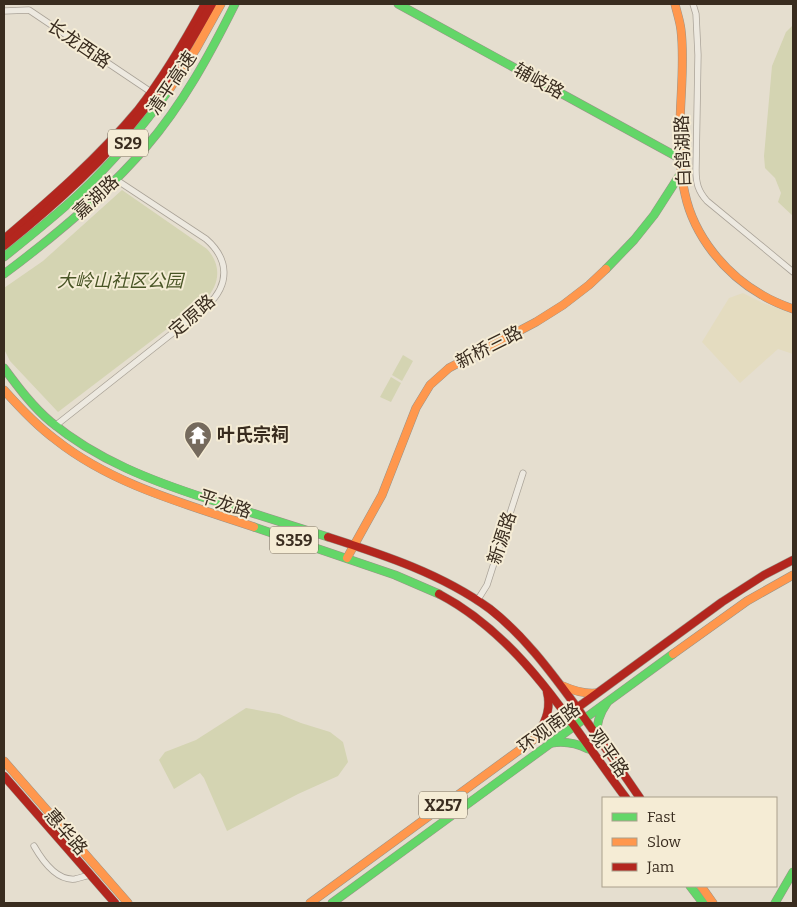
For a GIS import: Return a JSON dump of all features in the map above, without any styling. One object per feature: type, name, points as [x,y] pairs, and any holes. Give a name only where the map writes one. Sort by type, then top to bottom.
[{"type":"main road","name":"嘉湖路","points":[[4,239],[89,164],[129,120],[151,92],[205,4]]},
{"type":"main road","name":"清平高速","points":[[4,246],[72,188],[128,130],[158,91],[212,4]]},
{"type":"main road","name":"清平高速","points":[[4,257],[83,190],[134,135],[169,90],[221,4]]},
{"type":"main road","name":"嘉湖路","points":[[4,274],[36,250],[85,208],[148,143],[172,113],[215,45],[235,4]]},
{"type":"main road","name":"辅岐路","points":[[398,4],[680,159]]},
{"type":"main road","name":"白鸽湖路","points":[[675,4],[681,29],[682,44],[681,173],[690,212],[705,240],[724,265],[757,292],[793,309]]},
{"type":"main road","name":"新桥三路","points":[[347,558],[382,495],[416,408],[430,385],[450,368],[536,322],[589,285],[639,234],[654,215],[681,173]]},
{"type":"main road","name":"平龙路","points":[[4,368],[20,391],[54,426],[94,453],[139,475],[165,485],[394,560],[433,576],[477,600],[512,628],[543,663],[576,707]]},
{"type":"main road","name":"平龙路","points":[[4,390],[31,419],[55,440],[76,455],[114,476],[157,494],[378,569],[431,590],[468,611],[489,626],[513,650],[573,726]]},
{"type":"main road","name":"环观南路","points":[[310,903],[722,602],[764,575],[793,560]]},
{"type":"main road","name":"环观南路","points":[[332,903],[739,606],[793,575]]},
{"type":"main road","points":[[558,682],[576,692],[596,693]]},
{"type":"main road","points":[[535,738],[544,725],[548,711],[549,699],[544,687]]},
{"type":"main road","points":[[598,737],[596,726],[600,714],[612,697]]},
{"type":"main road","name":"观平路","points":[[576,707],[639,797]]},
{"type":"main road","name":"观平路","points":[[573,726],[625,797]]},
{"type":"main road","points":[[548,745],[557,742],[571,742],[580,744],[594,754]]},
{"type":"main road","name":"惠华路","points":[[4,761],[128,903]]},
{"type":"main road","name":"惠华路","points":[[4,776],[115,903]]},
{"type":"main road","points":[[775,903],[793,872]]},
{"type":"main road","points":[[691,887],[702,903]]},
{"type":"main road","points":[[702,887],[713,903]]},
{"type":"street","points":[[694,4],[698,55],[696,170],[698,188],[707,201],[793,272]]},
{"type":"street","name":"长龙西路","points":[[4,11],[29,10],[151,92]]},
{"type":"street","name":"定原路","points":[[54,426],[215,299],[224,276],[222,259],[213,245],[115,179]]},
{"type":"street","name":"新源路","points":[[477,600],[487,585],[523,473]]},
{"type":"street","points":[[34,846],[42,859],[64,878],[74,879],[90,875]]},
{"type":"shaded area","points":[[743,293],[793,315],[793,354],[778,349],[740,383],[702,342],[729,298]]},
{"type":"green space","points":[[793,25],[793,216],[778,202],[781,193],[775,178],[765,168],[764,156],[772,66],[786,32]]},
{"type":"green space","name":"大岭山社区公园","points":[[122,190],[207,249],[212,255],[217,268],[214,288],[205,300],[58,412],[10,361],[4,349],[4,288],[43,261]]},
{"type":"green space","points":[[403,355],[413,361],[402,381],[392,375]]},
{"type":"green space","points":[[391,377],[401,383],[391,402],[380,397]]},
{"type":"green space","points":[[246,708],[279,714],[330,732],[343,742],[348,762],[338,776],[298,794],[227,831],[204,778],[200,773],[174,789],[159,760],[165,752],[196,740]]},
{"type":"traffic: fast","points":[[4,274],[79,214],[114,182],[146,147],[184,96],[235,4]]},
{"type":"traffic: fast","points":[[398,4],[681,159]]},
{"type":"traffic: fast","points":[[4,257],[91,183],[126,145],[169,90]]},
{"type":"traffic: fast","points":[[606,269],[634,240],[654,215],[681,173]]},
{"type":"traffic: fast","points":[[4,368],[44,416],[87,448],[106,458],[146,477],[187,492],[328,537]]},
{"type":"traffic: fast","points":[[254,527],[395,575],[439,594]]},
{"type":"traffic: fast","points":[[332,903],[673,654]]},
{"type":"traffic: fast","points":[[597,735],[599,718],[607,703]]},
{"type":"traffic: fast","points":[[552,743],[570,743],[588,749]]},
{"type":"traffic: fast","points":[[775,903],[793,872]]},
{"type":"traffic: fast","points":[[691,887],[703,903]]},
{"type":"traffic: slow","points":[[169,90],[196,49],[221,4]]},
{"type":"traffic: slow","points":[[675,4],[681,27],[682,42],[681,162],[683,186],[689,210],[704,239],[724,265],[748,286],[762,295],[793,309]]},
{"type":"traffic: slow","points":[[347,558],[382,495],[416,408],[430,385],[449,368],[536,322],[563,305],[606,269]]},
{"type":"traffic: slow","points":[[4,390],[49,435],[78,456],[101,469],[151,492],[254,527]]},
{"type":"traffic: slow","points":[[673,654],[747,601],[793,575]]},
{"type":"traffic: slow","points":[[563,686],[579,692],[596,693]]},
{"type":"traffic: slow","points":[[310,903],[581,705]]},
{"type":"traffic: slow","points":[[4,761],[128,903]]},
{"type":"traffic: slow","points":[[702,887],[713,903]]},
{"type":"traffic: jam","points":[[4,239],[57,193],[123,128],[157,85],[205,4]]},
{"type":"traffic: jam","points":[[4,246],[79,181],[114,145],[173,70],[212,4]]},
{"type":"traffic: jam","points":[[328,537],[391,558],[432,576],[472,597],[502,619],[544,664],[639,797]]},
{"type":"traffic: jam","points":[[581,705],[722,602],[764,575],[793,560]]},
{"type":"traffic: jam","points":[[439,594],[469,612],[496,634],[521,659],[565,713],[625,797]]},
{"type":"traffic: jam","points":[[538,733],[547,713],[549,703],[547,692]]},
{"type":"traffic: jam","points":[[4,776],[115,903]]},
{"type":"place","name":"叶氏宗祠","points":[[198,459]]}]
